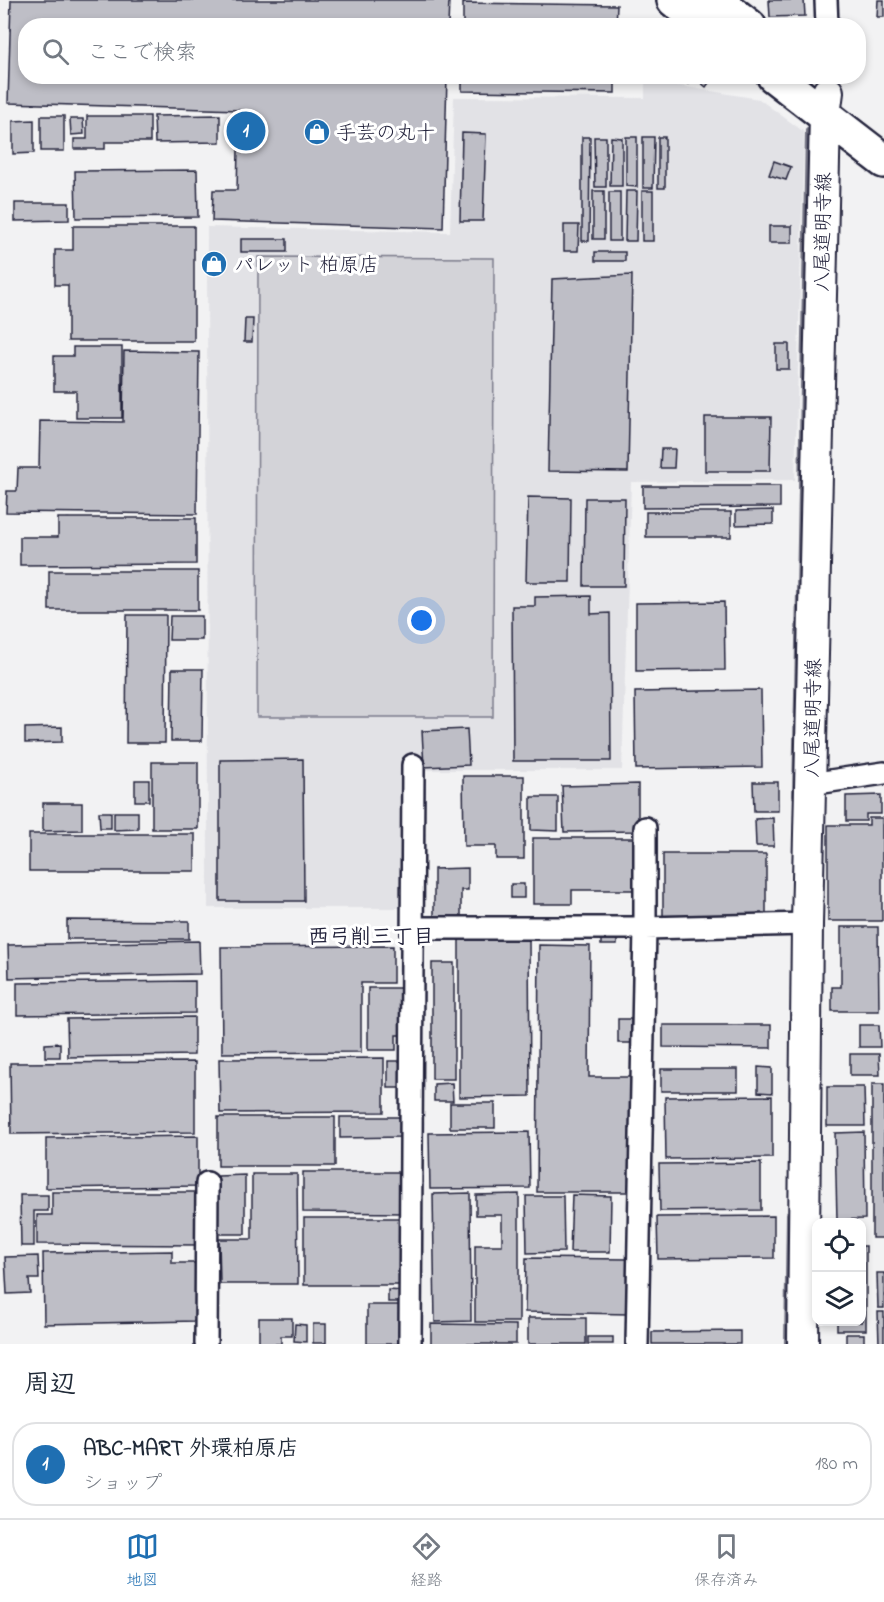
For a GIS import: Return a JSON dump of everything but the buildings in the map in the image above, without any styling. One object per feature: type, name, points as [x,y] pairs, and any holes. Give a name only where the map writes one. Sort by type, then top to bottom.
[{"type":"highway","points":[[674,0],[697,18]]},
{"type":"highway","points":[[715,0],[739,18]]},
{"type":"highway","points":[[802,84],[823,90],[884,135]]},
{"type":"highway","points":[[823,90],[884,161]]},
{"type":"main road","name":"八尾道明寺線","points":[[803,1344],[796,925],[810,784],[823,90]]},
{"type":"street","points":[[826,0],[827,18]]},
{"type":"street","points":[[410,1344],[413,765]]},
{"type":"street","points":[[810,784],[884,773]]},
{"type":"street","points":[[637,1344],[645,828]]},
{"type":"street","points":[[412,928],[645,928],[796,925]]},
{"type":"street","points":[[206,1344],[207,1183]]},
{"type":"shaded area","points":[[645,84],[669,84],[759,99],[804,132],[795,480],[631,482],[622,770],[421,770],[406,908],[208,908],[207,227],[450,232],[454,97],[645,98]]},
{"type":"shaded area","points":[[258,257],[494,258],[493,717],[257,717]]},
{"type":"waterway","points":[[795,796],[808,131]]},
{"type":"waterway","points":[[787,1344],[789,1214]]},
{"type":"place","name":"ABC-MART 外環柏原店","points":[[246,131]]},
{"type":"place","name":"手芸の丸十","points":[[317,132]]},
{"type":"place","name":"パレット 柏原店","points":[[214,264]]},
{"type":"district","name":"西弓削三丁目","points":[[371,936]]}]
